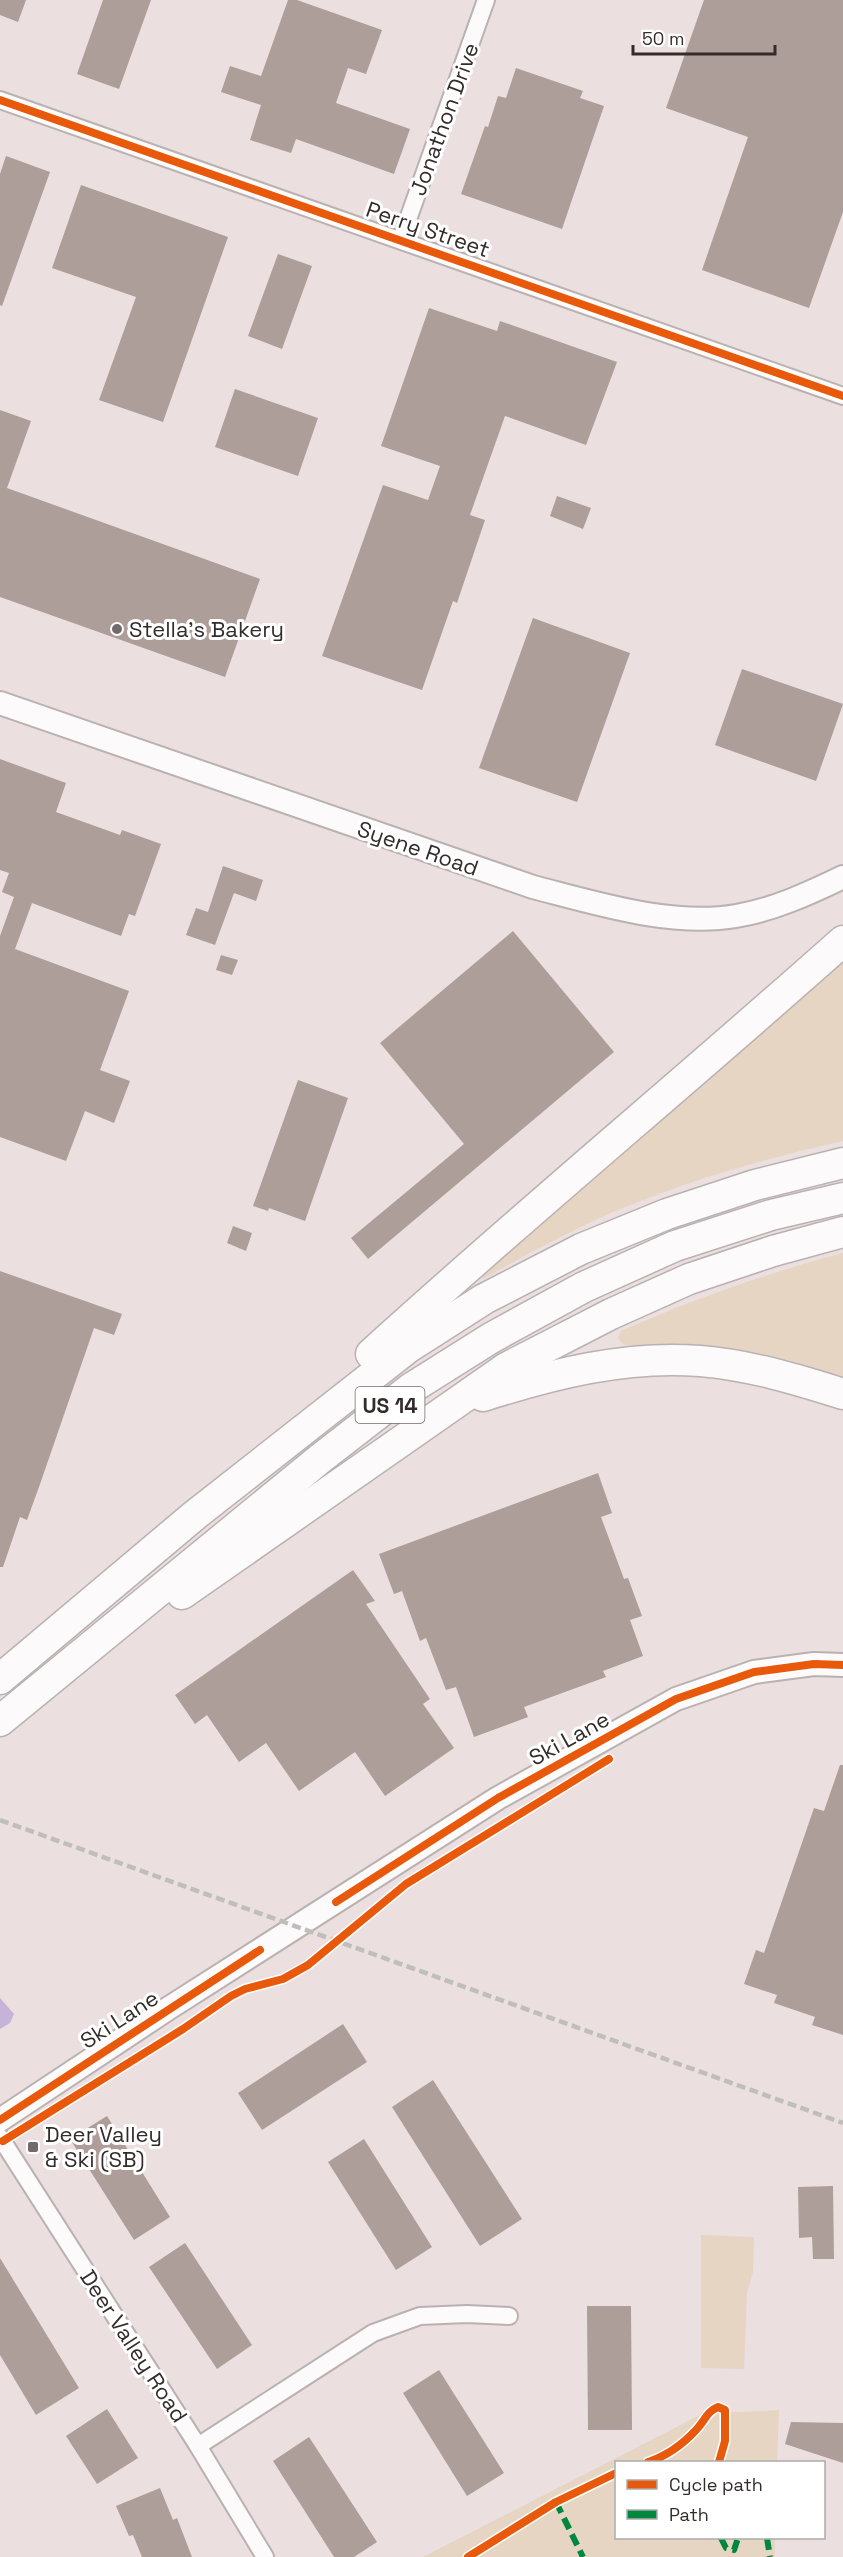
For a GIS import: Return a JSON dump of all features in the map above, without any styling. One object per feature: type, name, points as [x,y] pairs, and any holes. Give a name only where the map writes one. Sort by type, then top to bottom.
[{"type":"highway","points":[[195,1515],[438,1293],[719,1052],[843,941]]},
{"type":"highway","name":"US 14","points":[[0,1679],[195,1515],[409,1347],[484,1299],[581,1249],[667,1214],[755,1185],[843,1163]]},
{"type":"highway","name":"US 14","points":[[0,1721],[321,1458],[410,1389],[491,1338],[584,1287],[675,1246],[771,1215],[843,1198]]},
{"type":"highway","name":"US 14","points":[[0,1721],[506,1368],[566,1336],[689,1279],[773,1251],[843,1232]]},
{"type":"highway","points":[[448,1407],[531,1381],[602,1366],[655,1360],[699,1361],[747,1368],[802,1381],[843,1394]]},
{"type":"street","name":"Jonathon Drive","points":[[401,239],[486,0]]},
{"type":"street","name":"Perry Street","points":[[0,100],[843,396]]},
{"type":"street","name":"Syene Road","points":[[0,704],[533,887],[606,905],[653,914],[698,918],[736,916],[806,895],[843,877]]},
{"type":"street","name":"Ski Lane","points":[[0,2120],[169,2008],[498,1798],[676,1699],[754,1672],[814,1664],[843,1665]]},
{"type":"street","name":"Deer Valley Road","points":[[0,2137],[198,2446],[265,2557]]},
{"type":"street","points":[[198,2446],[373,2333],[420,2316],[467,2314],[509,2316]]},
{"type":"shaded area","points":[[843,956],[843,1141],[723,1172],[635,1203],[575,1230],[483,1279],[482,1273]]},
{"type":"shaded area","points":[[843,1253],[843,1379],[794,1361],[759,1353],[725,1348],[624,1345],[618,1338],[621,1331],[676,1308],[759,1278]]},
{"type":"shaded area","points":[[0,1998],[14,2014],[10,2023],[0,2029]]},
{"type":"shaded area","points":[[701,2235],[754,2237],[753,2272],[747,2293],[744,2369],[701,2368]]},
{"type":"shaded area","points":[[779,2410],[777,2461],[615,2461],[615,2539],[775,2539],[775,2557],[423,2557],[702,2414]]},
{"type":"building","points":[[0,0],[26,0],[18,22],[0,15]]},
{"type":"building","points":[[103,0],[151,0],[119,89],[77,74]]},
{"type":"building","points":[[288,0],[297,0],[382,30],[366,74],[348,68],[336,103],[410,129],[394,174],[296,139],[291,153],[250,140],[261,105],[221,92],[230,66],[261,76]]},
{"type":"building","points":[[704,0],[843,0],[843,212],[809,308],[702,270],[748,137],[666,108]]},
{"type":"building","points":[[516,68],[583,91],[580,98],[604,106],[562,229],[461,194],[498,96],[506,98]]},
{"type":"building","points":[[6,156],[50,172],[2,306],[0,305],[0,174]]},
{"type":"building","points":[[81,185],[228,237],[163,422],[99,400],[136,297],[52,268]]},
{"type":"building","points":[[278,254],[312,266],[282,349],[248,336]]},
{"type":"building","points":[[429,308],[497,331],[500,321],[617,362],[586,445],[505,416],[470,515],[485,520],[457,603],[453,601],[422,690],[322,656],[383,485],[428,500],[440,466],[381,446]]},
{"type":"building","points":[[235,389],[318,418],[298,476],[215,447]]},
{"type":"building","points":[[0,410],[31,421],[7,488],[260,579],[225,677],[0,597]]},
{"type":"building","points":[[557,496],[591,508],[583,529],[550,516]]},
{"type":"building","points":[[533,618],[630,653],[577,802],[479,768]]},
{"type":"building","points":[[742,669],[843,704],[816,781],[715,745]]},
{"type":"building","points":[[0,759],[66,783],[56,812],[120,835],[122,830],[161,844],[135,916],[129,914],[121,936],[32,903],[15,949],[129,991],[100,1070],[130,1081],[114,1123],[85,1111],[66,1161],[0,1137],[0,936],[14,897],[2,892],[9,873],[0,870]]},
{"type":"building","points":[[223,866],[263,880],[256,901],[234,893],[215,945],[186,935],[196,908],[208,912]]},
{"type":"building","points":[[513,931],[614,1052],[368,1259],[351,1238],[464,1144],[380,1043]]},
{"type":"building","points":[[221,955],[238,960],[232,975],[216,970]]},
{"type":"building","points":[[298,1080],[348,1098],[305,1221],[269,1208],[268,1211],[253,1206]]},
{"type":"building","points":[[233,1226],[252,1233],[246,1251],[227,1243]]},
{"type":"building","points":[[0,1271],[122,1314],[114,1335],[94,1328],[27,1520],[20,1517],[3,1567],[0,1567]]},
{"type":"building","points":[[598,1473],[612,1513],[601,1517],[624,1579],[628,1578],[642,1616],[630,1620],[643,1656],[603,1671],[606,1677],[524,1707],[528,1717],[474,1737],[456,1687],[446,1690],[426,1638],[420,1641],[402,1591],[394,1594],[379,1554]]},
{"type":"building","points":[[353,1570],[375,1601],[366,1604],[430,1699],[423,1704],[454,1748],[385,1796],[355,1752],[299,1791],[266,1743],[239,1762],[207,1715],[195,1724],[175,1695]]},
{"type":"building","points":[[840,1765],[843,1765],[843,2035],[812,2025],[815,2017],[774,2003],[777,1995],[744,1984],[756,1950],[764,1953],[814,1808],[824,1811]]},
{"type":"building","points":[[343,2024],[367,2062],[262,2130],[238,2093]]},
{"type":"building","points":[[433,2080],[522,2219],[480,2246],[392,2107]]},
{"type":"building","points":[[107,2116],[170,2217],[134,2240],[70,2139]]},
{"type":"building","points":[[364,2139],[432,2247],[396,2270],[328,2162]]},
{"type":"building","points":[[833,2186],[834,2259],[813,2259],[812,2237],[799,2238],[798,2187]]},
{"type":"building","points":[[185,2243],[252,2345],[217,2369],[149,2267]]},
{"type":"building","points":[[0,2258],[79,2388],[36,2415],[0,2355]]},
{"type":"building","points":[[587,2306],[631,2306],[632,2430],[588,2430]]},
{"type":"building","points":[[439,2370],[504,2473],[467,2496],[403,2393]]},
{"type":"building","points":[[107,2409],[138,2458],[97,2484],[66,2436]]},
{"type":"building","points":[[791,2422],[843,2423],[843,2463],[785,2444]]},
{"type":"building","points":[[309,2437],[377,2542],[354,2557],[334,2557],[273,2461]]},
{"type":"building","points":[[160,2488],[173,2520],[177,2518],[192,2557],[142,2557],[133,2535],[129,2536],[116,2506]]},
{"type":"railway","points":[[0,1820],[843,2123]]},
{"type":"marked path","points":[[556,2502],[583,2557]]},
{"type":"marked path","points":[[722,2539],[726,2548],[734,2550],[738,2539]]},
{"type":"marked path","points":[[767,2539],[770,2557]]},
{"type":"cycle path","points":[[0,100],[843,396]]},
{"type":"cycle path","points":[[336,1902],[498,1798],[676,1699],[754,1672],[814,1664],[843,1665]]},
{"type":"cycle path","points":[[3,2141],[183,2029],[231,1996],[245,1989],[283,1979],[308,1965],[406,1884],[609,1759]]},
{"type":"cycle path","points":[[0,2120],[260,1950]]},
{"type":"cycle path","points":[[651,2461],[662,2457],[680,2445],[711,2411],[718,2407],[725,2410],[725,2441],[719,2461]]},
{"type":"cycle path","points":[[468,2557],[556,2502],[615,2473]]},
{"type":"place","name":"Stella's Bakery","points":[[117,629]]},
{"type":"place","name":"Deer Valley & Ski (SB)","points":[[33,2147]]}]
